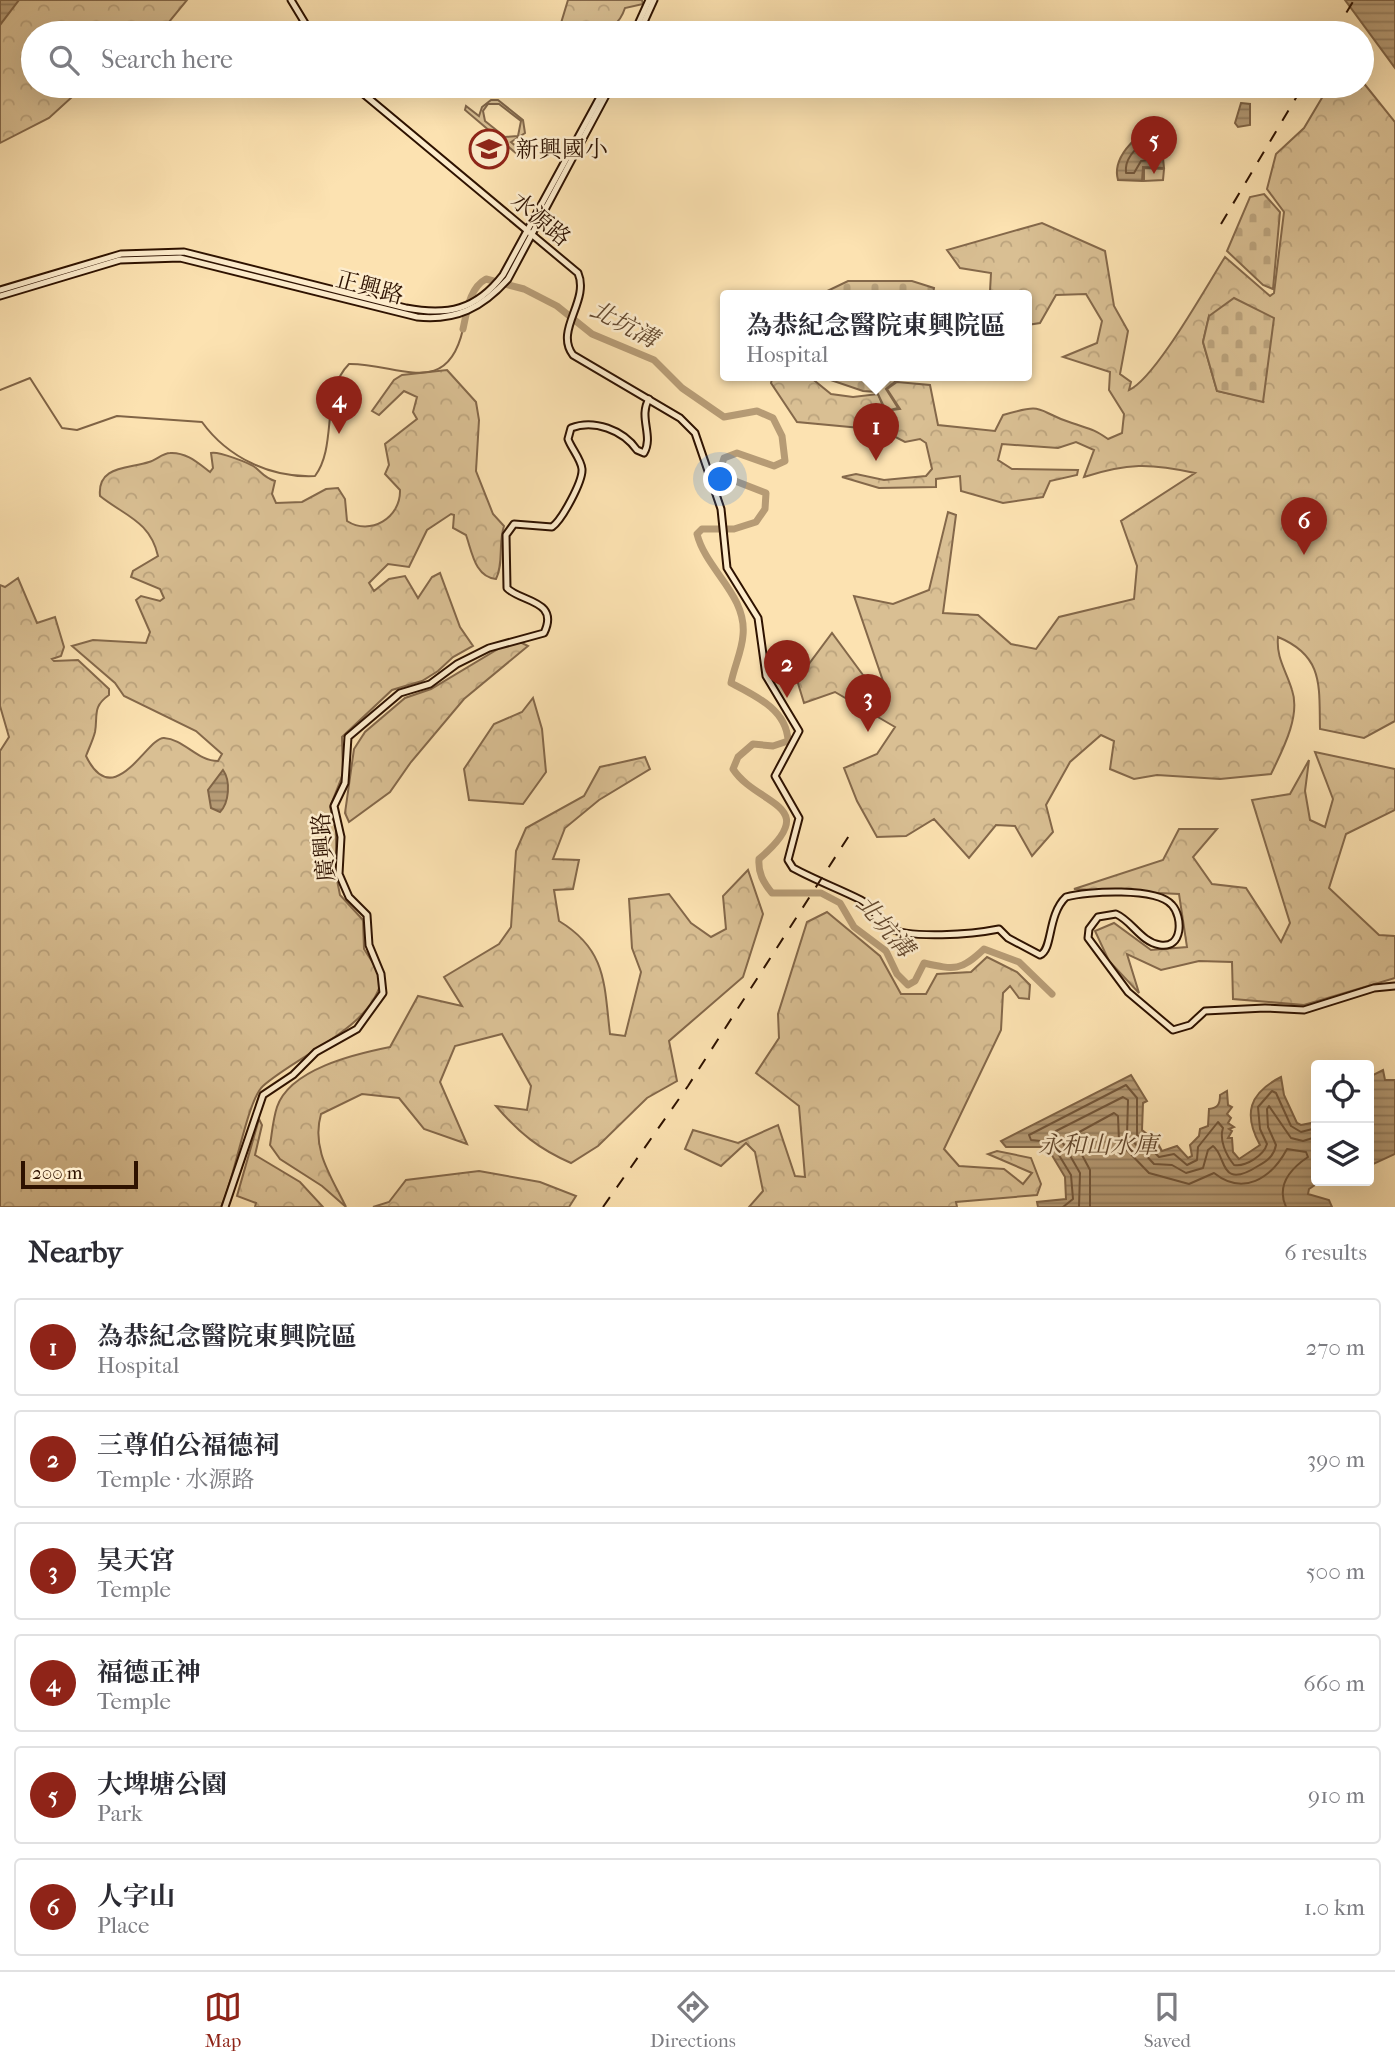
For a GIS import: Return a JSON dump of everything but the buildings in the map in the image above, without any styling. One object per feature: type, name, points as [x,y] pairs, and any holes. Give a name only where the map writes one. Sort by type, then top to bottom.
[{"type":"street","points":[[291,0],[304,21]]},
{"type":"street","points":[[641,21],[651,0]]},
{"type":"street","name":"水源路","points":[[368,98],[578,273],[581,286],[567,341],[573,355],[649,400]]},
{"type":"street","name":"正興路","points":[[0,296],[120,260],[161,257],[208,262],[417,317],[438,319],[464,313],[475,309],[505,278],[603,98]]},
{"type":"street","name":"正興路","points":[[0,290],[121,254],[170,251],[215,258],[434,314],[466,306],[498,286]]},
{"type":"street","points":[[649,400],[680,418],[695,433],[708,478],[718,499],[727,568],[758,618],[766,676],[799,731],[775,776],[799,818],[788,860],[793,868],[863,901],[877,918],[893,930],[914,934],[981,933],[999,929],[1008,938],[1040,955],[1048,948],[1054,913],[1066,897],[1120,892],[1140,893],[1164,899],[1173,906],[1180,928],[1175,941],[1168,945],[1158,945],[1140,935],[1116,914],[1098,917],[1089,929],[1088,938],[1128,992],[1173,1030],[1190,1025],[1205,1011],[1274,1008],[1304,1010],[1374,988],[1395,986]]},
{"type":"street","name":"廣興路","points":[[225,1207],[263,1095],[293,1075],[316,1052],[356,1029],[383,993],[381,974],[369,945],[367,915],[349,897],[339,874],[341,837],[334,806],[345,783],[345,743],[350,733],[376,716],[400,693],[430,684],[457,664],[489,648],[544,634],[546,619],[541,605],[535,600],[515,595],[506,583],[506,535],[514,524],[552,527],[567,506],[582,468],[568,439],[571,428],[596,425],[615,431],[644,453],[648,445],[643,411],[649,400]]},
{"type":"green space","points":[[18,0],[187,0],[170,21],[21,21],[21,98],[71,98],[49,118],[0,143],[0,20]]},
{"type":"green space","points":[[568,0],[642,0],[643,4],[625,8],[618,21],[562,21]]},
{"type":"green space","points":[[1374,96],[1395,122],[1395,721],[1364,738],[1320,729],[1318,686],[1311,663],[1304,653],[1278,637],[1278,651],[1292,690],[1294,711],[1289,733],[1271,774],[1220,779],[1157,775],[1134,779],[1110,769],[1114,741],[1101,735],[1070,762],[1046,805],[1053,832],[1032,856],[1015,826],[996,825],[969,858],[934,819],[906,836],[877,837],[857,801],[844,768],[877,754],[895,727],[835,692],[804,703],[797,680],[832,633],[863,675],[884,684],[854,596],[893,604],[929,590],[948,512],[956,515],[943,613],[978,615],[1011,644],[1036,649],[1059,617],[1134,599],[1137,566],[1121,521],[1195,473],[1165,467],[1139,466],[1113,469],[1084,477],[1094,450],[1076,442],[1058,448],[1002,444],[998,460],[1012,469],[1078,470],[1077,475],[1050,481],[1043,497],[1003,503],[961,491],[960,476],[936,479],[936,487],[879,488],[842,477],[856,474],[884,480],[926,476],[932,469],[926,443],[920,439],[905,442],[882,430],[797,422],[772,381],[815,381],[831,394],[853,397],[878,394],[885,411],[900,409],[887,389],[897,382],[930,385],[938,425],[995,431],[1003,415],[1035,409],[1090,429],[1108,439],[1122,433],[1124,414],[1109,390],[1110,372],[1063,357],[1097,343],[1102,321],[1086,294],[1056,295],[1040,323],[1032,324],[1032,290],[990,290],[991,273],[960,268],[947,250],[1042,223],[1105,251],[1114,306],[1128,331],[1120,374],[1131,382],[1129,390],[1140,382],[1166,350],[1225,257],[1270,296],[1274,293],[1284,212],[1267,189],[1276,154],[1304,128],[1322,98]],"holes":[[[1209,316],[1263,401],[1217,391],[1203,342]]]},
{"type":"green space","points":[[491,100],[498,100],[523,120],[525,133],[511,142],[519,149],[517,154],[465,110],[466,106],[479,116],[482,107]],"holes":[[[488,104],[499,104],[521,121],[518,136],[505,137],[485,121],[483,111]]]},
{"type":"green space","points":[[1144,168],[1164,169],[1163,180],[1144,181]]},
{"type":"green space","points":[[1264,194],[1280,212],[1273,289],[1263,285],[1227,251],[1250,197]]},
{"type":"green space","points":[[848,281],[912,281],[934,288],[934,290],[829,290]]},
{"type":"green space","points":[[1234,298],[1274,318],[1263,402],[1217,391],[1203,342],[1209,316]]},
{"type":"green space","points":[[447,370],[476,402],[479,420],[476,471],[493,514],[504,526],[500,566],[496,579],[483,574],[475,563],[466,535],[453,528],[454,515],[451,514],[427,530],[409,567],[388,564],[369,583],[374,591],[389,579],[405,576],[418,598],[432,577],[440,573],[460,627],[473,646],[453,657],[422,681],[392,690],[342,737],[343,774],[330,807],[336,830],[336,875],[340,895],[363,920],[364,949],[382,977],[376,995],[366,1011],[351,1025],[278,1074],[257,1094],[221,1207],[0,1207],[0,751],[9,737],[0,706],[0,585],[5,587],[18,578],[37,623],[55,617],[64,647],[61,656],[52,659],[54,661],[78,660],[109,689],[109,695],[98,707],[95,732],[86,756],[97,772],[108,778],[119,776],[157,741],[164,738],[178,742],[204,758],[218,761],[222,754],[196,731],[124,696],[115,683],[72,646],[93,640],[146,643],[150,632],[136,600],[141,596],[160,601],[164,598],[160,589],[131,577],[133,571],[158,556],[143,527],[100,496],[100,486],[104,479],[116,470],[149,462],[170,453],[187,456],[210,472],[213,468],[211,453],[220,454],[253,466],[275,481],[272,494],[276,503],[302,502],[326,489],[338,488],[345,499],[347,521],[356,525],[374,525],[390,516],[399,500],[400,490],[385,474],[389,465],[385,444],[417,419],[413,412],[417,397],[404,391],[379,415],[372,411],[394,380],[402,375]]},
{"type":"green space","points":[[834,381],[896,381],[886,389],[898,408],[886,411],[877,392],[863,391]]},
{"type":"green space","points":[[508,643],[528,646],[464,699],[411,762],[390,792],[349,822],[345,813],[354,749],[365,732],[405,698],[431,689]]},
{"type":"green space","points":[[533,698],[542,729],[546,772],[523,804],[469,800],[464,769],[494,724],[522,712]]},
{"type":"green space","points":[[1315,752],[1395,769],[1395,810],[1346,834],[1329,888],[1379,935],[1395,936],[1395,978],[1304,1005],[1233,999],[1232,962],[1199,961],[1161,970],[1127,954],[1139,993],[1109,961],[1095,931],[1114,923],[1151,950],[1187,947],[1179,894],[1074,889],[1163,860],[1179,829],[1217,829],[1193,857],[1212,884],[1246,888],[1281,942],[1290,923],[1252,800],[1290,794],[1309,760],[1305,791],[1310,820],[1325,827],[1333,799]]},
{"type":"green space","points":[[645,757],[650,769],[599,800],[565,828],[553,859],[579,860],[573,889],[554,890],[559,921],[575,932],[595,956],[604,984],[610,1034],[625,1036],[641,972],[632,948],[629,899],[669,894],[691,923],[711,937],[726,929],[723,896],[748,870],[763,914],[743,977],[669,1041],[677,1081],[647,1098],[598,1146],[571,1163],[530,1139],[496,1106],[527,1110],[531,1086],[502,1034],[455,1046],[440,1082],[467,1144],[424,1129],[399,1098],[362,1094],[321,1114],[319,1127],[324,1162],[346,1207],[322,1186],[280,1159],[270,1145],[277,1107],[284,1094],[309,1073],[325,1065],[390,1047],[418,996],[462,1006],[444,977],[499,944],[511,927],[516,851],[526,828],[584,796],[600,767]]},
{"type":"green space","points":[[827,912],[880,956],[901,994],[926,994],[937,974],[971,972],[987,957],[1017,972],[1030,985],[1029,999],[1019,998],[1010,986],[1003,993],[1001,1030],[944,1149],[959,1166],[1004,1169],[1023,1184],[1032,1173],[988,1154],[997,1151],[1031,1158],[1041,1184],[1037,1195],[956,1202],[957,1207],[749,1207],[763,1191],[755,1152],[746,1143],[721,1166],[685,1149],[693,1130],[738,1143],[778,1125],[795,1176],[805,1177],[799,1106],[756,1073],[779,1038],[778,1014],[807,922]]},
{"type":"green space","points":[[259,1119],[262,1125],[255,1155],[300,1182],[323,1207],[255,1207],[256,1203],[237,1196]]},
{"type":"green space","points":[[479,1171],[540,1182],[576,1196],[569,1207],[373,1207],[389,1202],[406,1180]]},
{"type":"water","points":[[0,0],[19,0],[0,25]]},
{"type":"water","points":[[1345,0],[1395,0],[1395,68],[1374,39],[1374,21],[1360,21]]},
{"type":"water","points":[[1241,103],[1250,104],[1250,125],[1238,127],[1235,123]]},
{"type":"water","points":[[1153,129],[1161,138],[1164,168],[1143,167],[1142,181],[1118,180],[1121,156],[1132,142]]},
{"type":"water","points":[[223,770],[228,792],[220,812],[211,808],[208,790]]},
{"type":"water","points":[[1383,1070],[1385,1080],[1395,1080],[1395,1154],[1374,1164],[1374,1123],[1374,1074]]},
{"type":"water","name":"永和山水庫","points":[[1131,1075],[1147,1101],[1143,1103],[1142,1130],[1157,1142],[1162,1151],[1177,1146],[1188,1158],[1192,1156],[1190,1145],[1199,1136],[1200,1129],[1208,1126],[1209,1109],[1216,1107],[1220,1095],[1227,1091],[1228,1105],[1232,1107],[1227,1114],[1231,1118],[1228,1123],[1234,1127],[1229,1129],[1232,1131],[1228,1138],[1232,1138],[1233,1152],[1239,1159],[1260,1145],[1251,1114],[1256,1097],[1270,1083],[1281,1077],[1284,1095],[1297,1123],[1311,1123],[1311,1186],[1314,1186],[1308,1194],[1329,1200],[1332,1207],[1038,1207],[1037,1202],[1066,1199],[1065,1177],[1047,1147],[1006,1147],[1001,1141]]},
{"type":"waterway","name":"北坑溝","points":[[463,329],[472,294],[486,279],[524,289],[557,306],[592,334],[654,360],[682,388],[724,417],[757,411],[773,418],[782,436],[785,461],[774,466],[737,453],[724,458],[721,467],[730,479],[766,493],[765,509],[756,522],[734,529],[702,529],[697,534],[709,559],[733,595],[743,621],[742,641],[731,683],[768,705],[776,712],[786,730],[788,741],[773,746],[753,744],[738,757],[733,769],[786,816],[786,827],[778,841],[759,859],[759,869],[764,881],[772,893],[821,893],[840,903],[854,927],[886,951],[897,974],[908,985],[915,981],[924,963],[957,967],[984,949],[1019,962],[1052,994]]},
{"type":"waterway","name":"北坑溝","points":[[0,390],[30,378],[62,428],[77,430],[117,416],[202,422],[224,446],[252,463],[282,473],[315,476],[326,450],[335,389],[349,364],[418,373],[433,371],[445,364],[456,351],[463,329]]},
{"type":"railway","points":[[1341,21],[1354,0]]},
{"type":"railway","points":[[1221,224],[1296,98]]},
{"type":"railway","points":[[603,1207],[688,1086],[852,831]]},
{"type":"place","name":"新興國小","points":[[489,149]]},
{"type":"place","name":"大埤塘公園","points":[[1154,174]]},
{"type":"place","name":"福德正神","points":[[339,434]]},
{"type":"place","name":"為恭紀念醫院東興院區","points":[[876,461]]},
{"type":"place","name":"人字山","points":[[1304,555]]},
{"type":"place","name":"三尊伯公福德祠","points":[[787,698]]},
{"type":"place","name":"昊天宮","points":[[868,732]]}]
